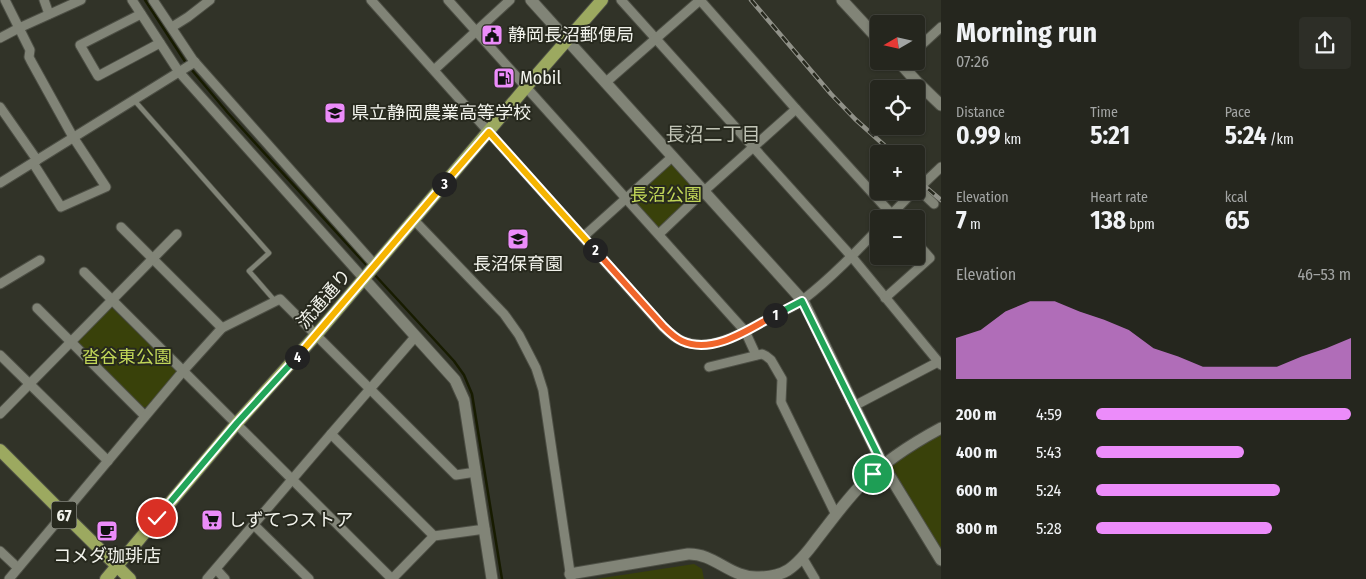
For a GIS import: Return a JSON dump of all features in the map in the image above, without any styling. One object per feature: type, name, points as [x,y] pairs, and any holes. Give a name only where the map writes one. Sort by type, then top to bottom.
[{"type":"main road","name":"流通通り","points":[[106,579],[237,423],[316,335],[602,0]]},
{"type":"main road","name":"67","points":[[0,450],[130,579]]},
{"type":"street","points":[[0,107],[35,161],[61,208],[106,187],[73,137],[28,58],[30,50],[5,0]]},
{"type":"street","points":[[44,0],[49,14]]},
{"type":"street","points":[[0,38],[81,0]]},
{"type":"street","points":[[132,0],[179,72],[365,277],[415,337],[455,380],[464,400],[492,579]]},
{"type":"street","points":[[153,0],[195,62],[375,266]]},
{"type":"street","points":[[172,28],[210,0]]},
{"type":"street","points":[[371,0],[663,326],[673,336],[683,342],[715,344],[802,301],[870,237]]},
{"type":"street","points":[[448,0],[744,331],[756,356]]},
{"type":"street","points":[[434,70],[510,0]]},
{"type":"street","points":[[531,0],[802,301],[883,465],[941,560]]},
{"type":"street","points":[[622,0],[852,256],[940,364],[854,406]]},
{"type":"street","points":[[605,83],[700,0],[886,210]]},
{"type":"street","points":[[844,1],[870,30]]},
{"type":"street","points":[[141,14],[80,45],[98,76],[160,43]]},
{"type":"street","points":[[925,42],[941,27]]},
{"type":"street","points":[[0,183],[195,62]]},
{"type":"street","points":[[907,70],[941,105]]},
{"type":"street","points":[[659,234],[796,109]]},
{"type":"street","points":[[583,237],[672,157]]},
{"type":"street","points":[[925,182],[941,167]]},
{"type":"street","points":[[925,197],[934,204]]},
{"type":"street","points":[[898,210],[907,200]]},
{"type":"street","points":[[414,220],[504,314],[519,336],[536,368],[543,390],[570,577],[688,554],[696,554],[708,558],[739,575],[748,577],[759,577],[789,570],[802,558],[862,483],[903,450],[941,428]]},
{"type":"street","points":[[121,227],[222,328]]},
{"type":"street","points":[[0,414],[177,234]]},
{"type":"street","points":[[925,252],[930,258],[925,262]]},
{"type":"street","points":[[0,284],[40,260]]},
{"type":"street","points":[[885,298],[922,265]]},
{"type":"street","points":[[84,272],[392,579],[434,536],[484,529]]},
{"type":"street","points":[[9,579],[184,370],[222,328],[280,299],[456,475],[476,472]]},
{"type":"street","points":[[37,308],[145,416]]},
{"type":"street","points":[[207,579],[415,337]]},
{"type":"street","points":[[709,368],[762,354],[777,368],[782,379],[781,402],[836,516]]},
{"type":"street","points":[[0,355],[108,461]]},
{"type":"street","points":[[331,434],[434,536]]},
{"type":"street","points":[[254,525],[309,579]]},
{"type":"street","points":[[0,551],[18,568]]},
{"type":"street","points":[[802,558],[815,579]]},
{"type":"street","points":[[216,569],[226,579]]},
{"type":"lane","points":[[134,100],[269,253],[248,271],[275,301]]},
{"type":"green space","name":"長沼公園","points":[[670,164],[674,165],[697,191],[697,195],[661,228],[656,227],[634,202],[633,197]]},
{"type":"green space","name":"沓谷東公園","points":[[112,308],[176,370],[177,375],[146,407],[143,407],[78,344],[77,341],[108,309]]},
{"type":"green space","points":[[941,434],[941,549],[890,464]]},
{"type":"green space","points":[[694,564],[702,569],[704,579],[596,579]]},
{"type":"waterway","points":[[145,0],[186,63],[228,113],[369,268]]},
{"type":"waterway","points":[[374,274],[454,361],[464,375],[472,394],[502,579]]},
{"type":"railway","points":[[751,0],[831,94],[884,145]]},
{"type":"railway","points":[[925,187],[941,200]]},
{"type":"place","name":"静岡長沼郵便局","points":[[492,35]]},
{"type":"place","name":"Mobil","points":[[504,78]]},
{"type":"place","name":"県立静岡農業高等学校","points":[[335,113]]},
{"type":"place","name":"長沼保育園","points":[[518,239]]},
{"type":"place","name":"しずてつストア","points":[[212,520]]},
{"type":"place","name":"コメダ珈琲店","points":[[107,531]]},
{"type":"district","name":"長沼二丁目","points":[[713,134]]},
{"type":"route","points":[[157,518],[489,132],[663,326],[673,336],[683,342],[715,344],[802,301],[883,465],[873,474]]}]
